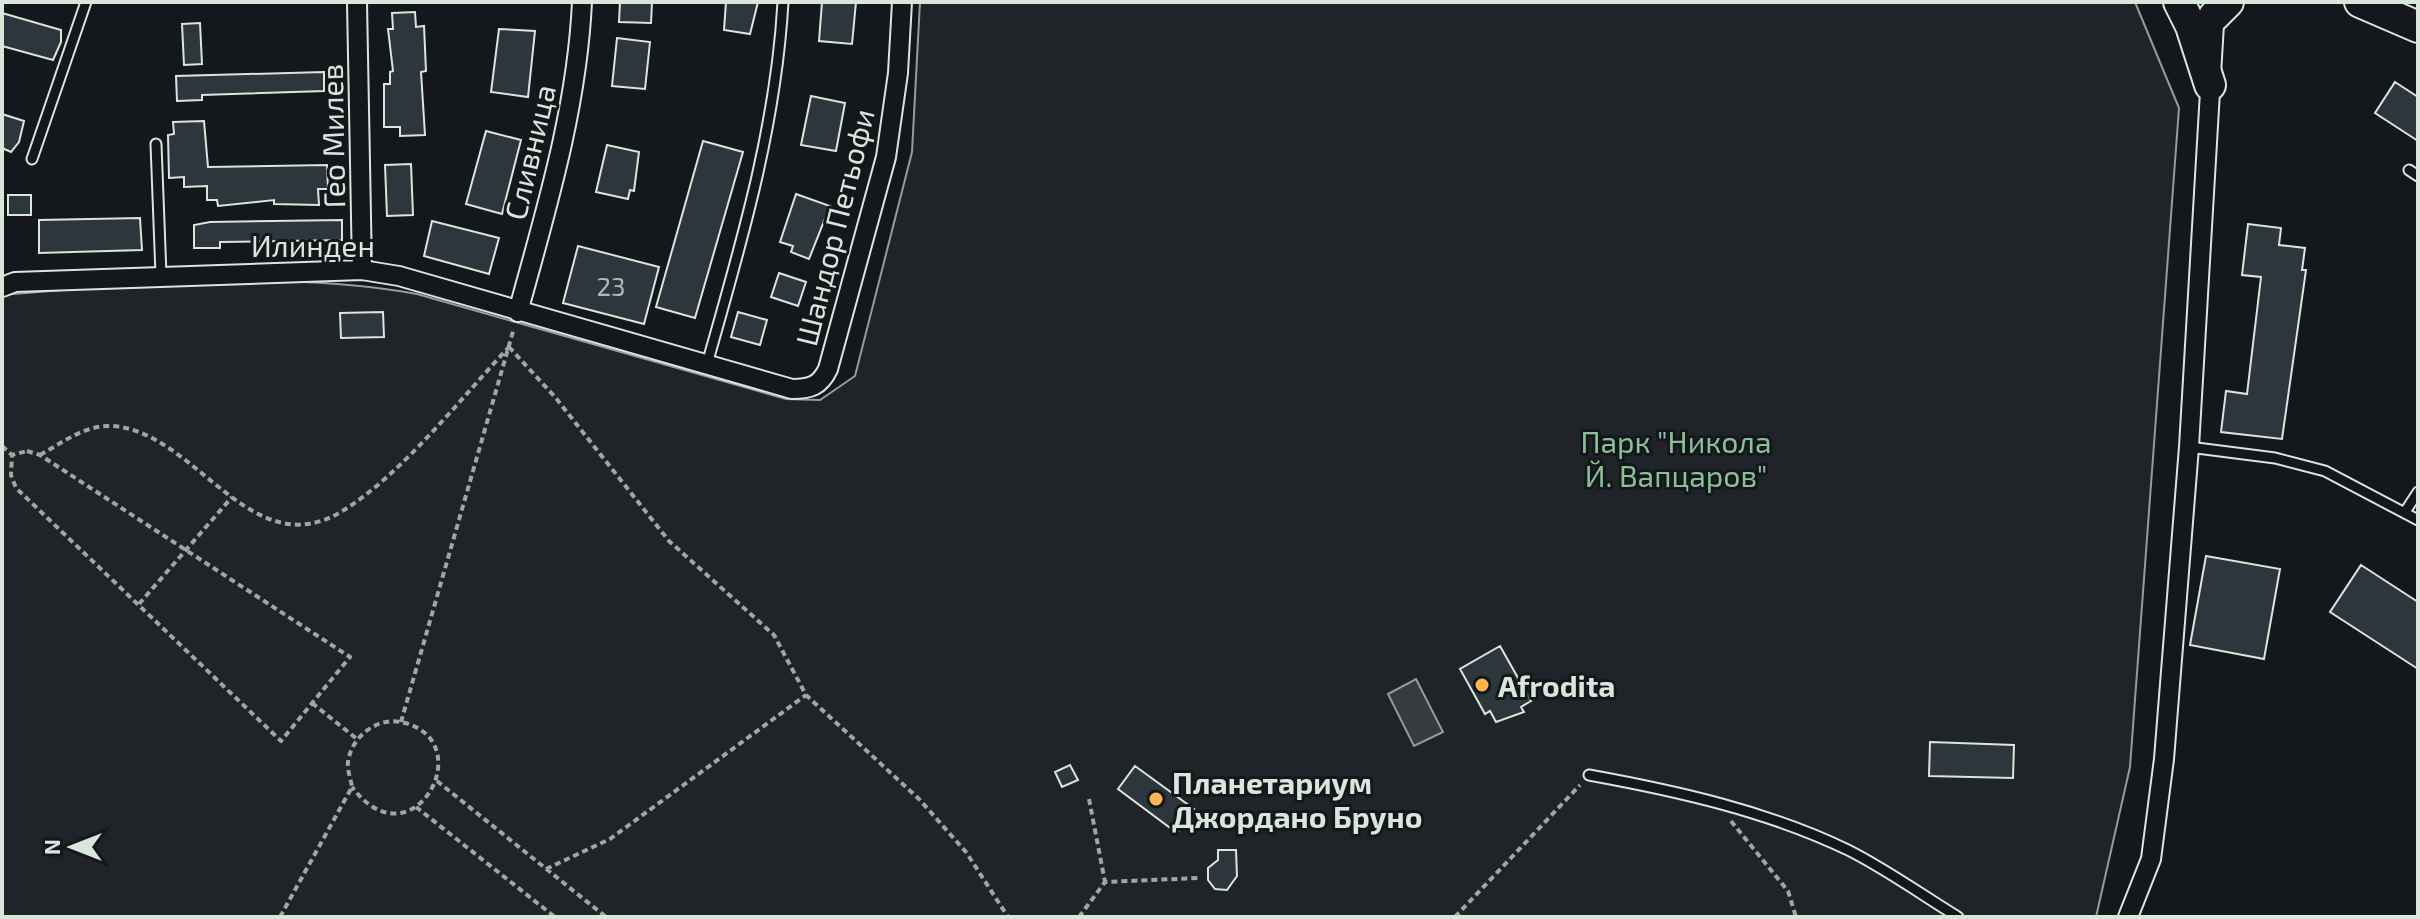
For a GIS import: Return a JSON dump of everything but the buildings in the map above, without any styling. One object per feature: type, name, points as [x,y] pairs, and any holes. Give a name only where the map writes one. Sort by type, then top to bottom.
[{"type":"highway","points":[[2179,2],[2191,26],[2210,85]]},
{"type":"highway","points":[[2360,2],[2418,27]]},
{"type":"highway","points":[[2377,2],[2418,27]]},
{"type":"street","name":"Гео Милев","points":[[357,2],[362,270]]},
{"type":"street","name":"Сливница","points":[[518,312],[561,155],[574,91],[582,2]]},
{"type":"street","name":"Шандор Петьофи","points":[[828,369],[886,157],[898,73],[902,2]]},
{"type":"street","points":[[2128,917],[2151,859],[2158,819],[2189,447],[2210,85],[2219,7]]},
{"type":"street","name":"Илинден","points":[[2,287],[15,282],[161,275],[362,270],[399,276],[792,389],[808,389],[822,381],[828,369]]},
{"type":"lane","points":[[32,159],[86,2]]},
{"type":"lane","points":[[707,364],[760,173],[773,103],[783,2]]},
{"type":"lane","points":[[156,144],[161,275]]},
{"type":"lane","points":[[2189,447],[2275,458],[2325,471],[2418,520]]},
{"type":"lane","points":[[2405,512],[2418,492]]},
{"type":"lane","points":[[1589,775],[1715,802],[1773,819],[1848,851],[1958,917]]},
{"type":"path","points":[[40,455],[79,432],[110,426],[139,431],[181,456],[251,512],[291,525],[343,511],[386,476],[509,347]]},
{"type":"path","points":[[509,347],[555,397],[669,541],[774,635],[806,695],[919,799],[966,852],[1008,917]]},
{"type":"path","points":[[401,722],[509,347]]},
{"type":"path","points":[[2,446],[12,455]]},
{"type":"path","points":[[27,451],[40,455],[350,657],[281,741],[16,488],[11,475],[12,455],[27,451]]},
{"type":"path","points":[[139,604],[232,497]]},
{"type":"path","points":[[546,869],[610,839],[806,695]]},
{"type":"path","points":[[312,703],[357,739]]},
{"type":"path","points":[[384,722],[401,722],[419,729],[433,743],[439,762],[437,781],[429,796],[416,807],[398,813],[380,811],[363,802],[352,787],[348,763],[357,739],[369,728],[384,722]]},
{"type":"path","points":[[1455,917],[1589,775]]},
{"type":"path","points":[[437,781],[606,917]]},
{"type":"path","points":[[280,917],[352,787]]},
{"type":"path","points":[[1079,917],[1105,882],[1089,799]]},
{"type":"path","points":[[1715,802],[1788,891],[1796,917]]},
{"type":"path","points":[[416,807],[555,917]]},
{"type":"path","points":[[1105,882],[1199,878]]},
{"type":"green space","name":"Парк \"Никола Й. Вапцаров\"","points":[[920,2],[2135,2],[2179,108],[2130,767],[2096,917],[2,917],[2,295],[210,281],[314,282],[366,287],[417,294],[786,399],[820,400],[855,376],[912,152]]},
{"type":"shaded area","points":[[1416,679],[1443,732],[1414,746],[1388,694]]},
{"type":"place","name":"Afrodita","points":[[1482,685]]},
{"type":"place","name":"Планетариум Джордано Бруно","points":[[1156,799]]}]
